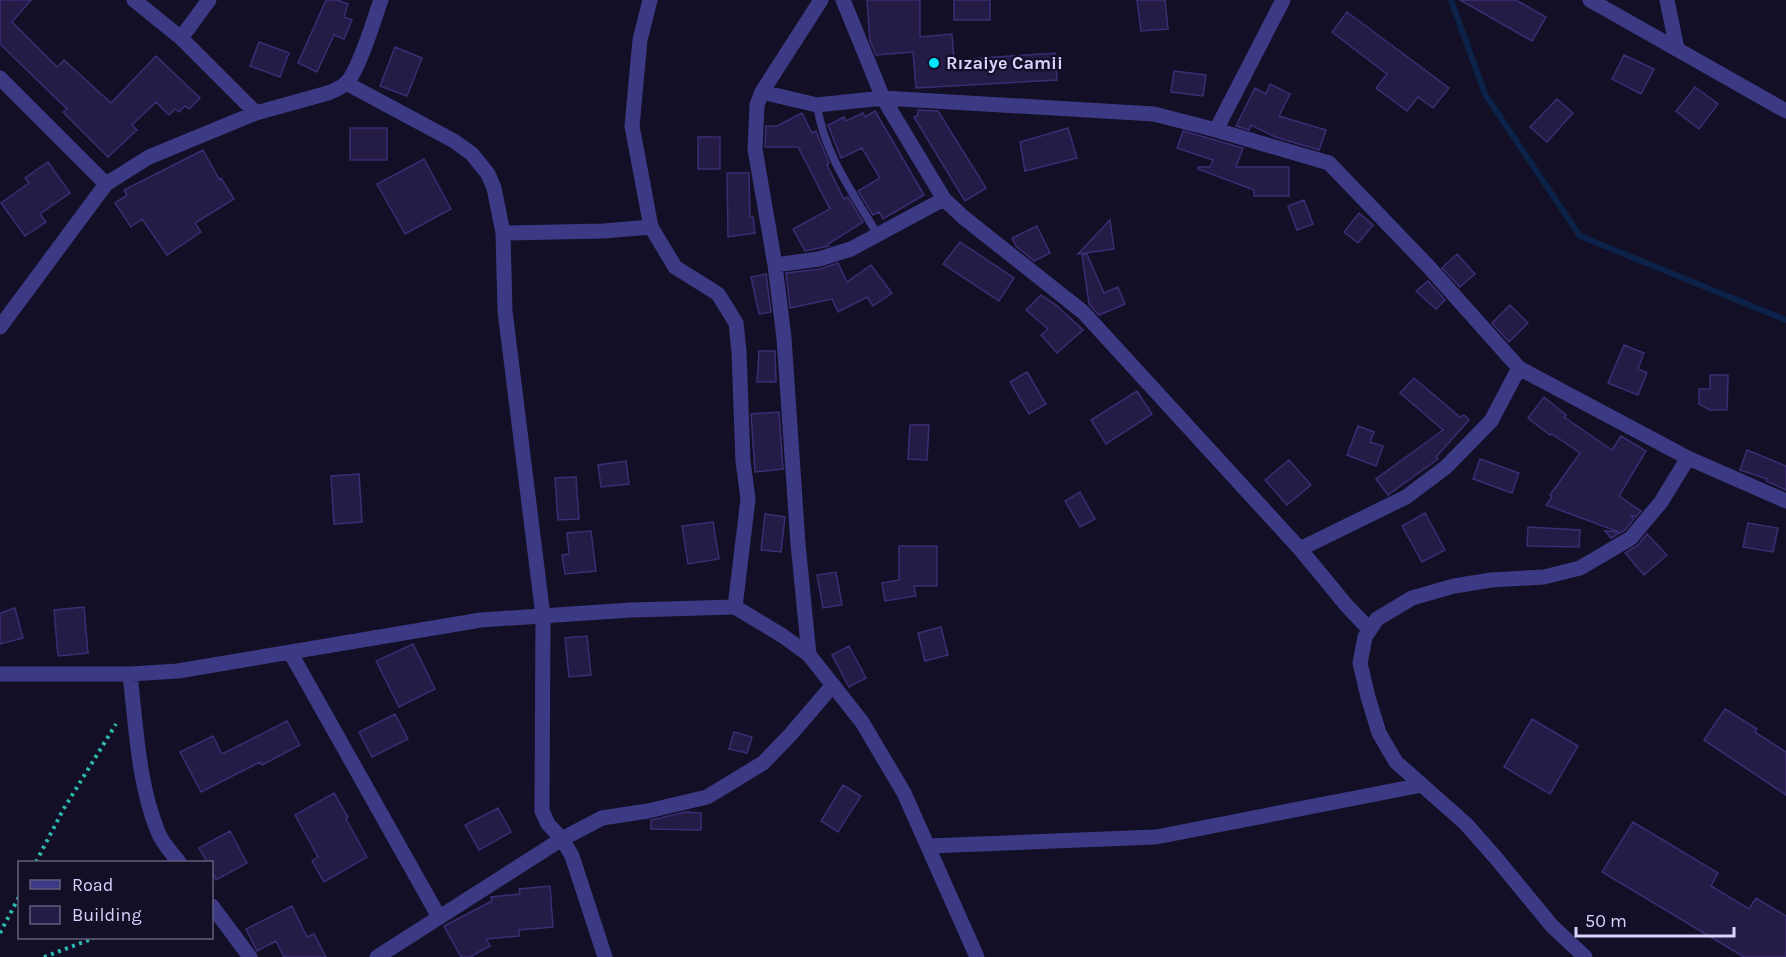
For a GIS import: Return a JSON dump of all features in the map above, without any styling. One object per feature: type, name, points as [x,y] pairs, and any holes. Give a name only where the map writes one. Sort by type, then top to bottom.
[{"type":"street","points":[[134,0],[181,38],[256,113]]},
{"type":"street","points":[[181,38],[210,0]]},
{"type":"street","points":[[0,327],[106,184],[149,158],[256,113],[328,93],[339,89],[346,83],[352,76],[381,0]]},
{"type":"street","points":[[650,0],[640,40],[632,126],[651,227],[675,267],[718,294],[736,323],[742,461],[748,499],[735,608]]},
{"type":"street","points":[[809,655],[798,544],[784,338],[775,264],[755,149],[757,105],[762,92],[821,0]]},
{"type":"street","points":[[843,0],[883,98],[944,199],[963,217],[1083,312],[1300,549],[1370,630]]},
{"type":"street","points":[[1216,130],[1283,0]]},
{"type":"street","points":[[1590,0],[1786,111]]},
{"type":"street","points":[[1667,0],[1677,49]]},
{"type":"street","points":[[0,78],[106,184]]},
{"type":"street","points":[[346,83],[454,141],[472,154],[488,174],[494,188],[503,233],[505,310],[543,616],[542,811],[548,824],[562,839],[572,856],[605,957]]},
{"type":"street","points":[[762,92],[817,105],[883,98],[1154,114],[1329,163],[1428,266],[1519,368],[1688,458],[1786,501]]},
{"type":"street","points":[[775,264],[797,263],[851,249],[944,199]]},
{"type":"street","points":[[503,233],[604,231],[651,227]]},
{"type":"street","points":[[1300,549],[1406,496],[1446,467],[1491,421],[1519,368]]},
{"type":"street","points":[[1585,957],[1552,927],[1497,858],[1466,824],[1396,762],[1379,733],[1360,663],[1365,637],[1377,619],[1412,598],[1454,586],[1491,580],[1544,577],[1580,568],[1631,538],[1661,502],[1688,458]]},
{"type":"street","points":[[0,674],[130,675],[178,671],[481,620],[631,610],[735,608],[783,636],[809,655],[862,722],[904,794],[929,846],[976,957]]},
{"type":"street","points":[[290,652],[439,917]]},
{"type":"street","points":[[130,675],[138,746],[148,798],[158,834],[178,861]]},
{"type":"street","points":[[377,957],[562,839],[602,818],[648,811],[706,797],[763,763],[791,735],[833,685]]},
{"type":"street","points":[[929,846],[1156,837],[1422,785]]},
{"type":"street","points":[[213,907],[250,957]]},
{"type":"lane","points":[[817,105],[827,147],[878,235]]},
{"type":"path","points":[[37,861],[63,810],[133,698]]},
{"type":"path","points":[[0,933],[18,898]]},
{"type":"path","points":[[44,957],[91,939]]},
{"type":"building","points":[[0,0],[31,0],[12,22],[57,67],[64,60],[111,103],[156,56],[200,98],[189,109],[185,106],[179,112],[175,109],[169,115],[156,102],[132,125],[137,130],[108,157],[63,112],[67,109],[0,44]]},
{"type":"building","points":[[326,0],[337,0],[348,4],[344,17],[352,20],[344,39],[334,35],[317,72],[298,63]]},
{"type":"building","points":[[867,0],[920,0],[920,37],[952,34],[954,60],[1055,53],[1057,80],[916,88],[913,52],[876,55],[870,41]]},
{"type":"building","points":[[954,0],[990,0],[990,20],[954,20]]},
{"type":"building","points":[[1137,0],[1165,0],[1168,29],[1141,31]]},
{"type":"building","points":[[1460,0],[1516,0],[1546,17],[1532,41]]},
{"type":"building","points":[[1347,12],[1449,88],[1433,108],[1418,97],[1407,111],[1376,88],[1387,74],[1332,32]]},
{"type":"building","points":[[259,42],[289,53],[280,77],[250,66]]},
{"type":"building","points":[[395,47],[422,58],[407,96],[380,86]]},
{"type":"building","points":[[1624,55],[1654,69],[1641,94],[1612,79]]},
{"type":"building","points":[[1174,71],[1206,75],[1203,96],[1171,92]]},
{"type":"building","points":[[1270,84],[1290,94],[1279,116],[1326,130],[1319,150],[1275,137],[1251,125],[1249,130],[1236,126],[1255,88],[1266,94]]},
{"type":"building","points":[[1695,87],[1718,104],[1699,129],[1676,111]]},
{"type":"building","points":[[1557,99],[1573,113],[1547,142],[1530,127]]},
{"type":"building","points":[[918,110],[938,111],[986,188],[965,201],[914,117],[918,115]]},
{"type":"building","points":[[875,111],[924,195],[883,219],[879,212],[873,215],[858,191],[880,178],[862,148],[841,158],[828,125],[844,117],[846,121],[863,113],[865,117]]},
{"type":"building","points":[[802,113],[812,133],[816,131],[829,163],[827,165],[844,199],[848,197],[863,222],[828,244],[829,246],[805,251],[793,229],[830,209],[798,147],[765,147],[766,126],[777,126]]},
{"type":"building","points":[[350,128],[387,128],[387,160],[350,160]]},
{"type":"building","points":[[1068,128],[1077,158],[1025,171],[1020,142]]},
{"type":"building","points":[[1183,131],[1243,148],[1236,167],[1289,167],[1289,196],[1254,196],[1254,190],[1198,169],[1198,167],[1210,167],[1213,160],[1177,148]]},
{"type":"building","points":[[698,137],[720,137],[720,169],[698,169]]},
{"type":"building","points":[[203,150],[219,179],[221,178],[234,199],[195,223],[201,232],[167,255],[142,219],[131,227],[115,203],[127,195],[124,190]]},
{"type":"building","points":[[424,159],[451,209],[405,234],[377,184]]},
{"type":"building","points":[[48,162],[70,193],[40,214],[46,222],[25,236],[1,203],[29,183],[25,178]]},
{"type":"building","points":[[727,173],[749,173],[750,217],[753,217],[755,233],[728,237]]},
{"type":"building","points":[[1304,200],[1313,224],[1297,230],[1288,206]]},
{"type":"building","points":[[1359,213],[1373,225],[1358,243],[1344,232]]},
{"type":"building","points":[[1110,220],[1114,249],[1078,254]]},
{"type":"building","points":[[1037,226],[1050,253],[1034,261],[1016,246],[1012,238]]},
{"type":"building","points":[[960,242],[1014,278],[999,301],[943,264]]},
{"type":"building","points":[[1087,254],[1104,293],[1118,287],[1125,304],[1099,315],[1089,304],[1082,255]]},
{"type":"building","points":[[1457,254],[1475,274],[1460,287],[1442,268]]},
{"type":"building","points":[[838,263],[847,282],[871,265],[892,293],[873,306],[867,297],[838,312],[832,299],[790,308],[786,273],[820,269]]},
{"type":"building","points":[[766,274],[771,312],[759,314],[751,277]]},
{"type":"building","points":[[1428,281],[1445,300],[1436,309],[1416,291]]},
{"type":"building","points":[[1041,295],[1056,305],[1083,330],[1057,353],[1041,335],[1048,329],[1026,310]]},
{"type":"building","points":[[1510,305],[1528,323],[1509,342],[1492,323]]},
{"type":"building","points":[[1624,345],[1644,353],[1638,369],[1647,373],[1638,395],[1608,383]]},
{"type":"building","points":[[759,351],[775,351],[776,382],[757,382]]},
{"type":"building","points":[[1027,372],[1046,404],[1029,414],[1010,382]]},
{"type":"building","points":[[1710,375],[1728,375],[1727,410],[1710,410],[1699,404],[1699,389],[1710,389]]},
{"type":"building","points":[[1414,378],[1460,417],[1464,415],[1469,420],[1436,457],[1438,459],[1388,495],[1376,479],[1443,430],[1400,393]]},
{"type":"building","points":[[1137,391],[1152,414],[1106,444],[1091,420]]},
{"type":"building","points":[[1544,397],[1566,415],[1564,417],[1612,450],[1621,436],[1646,451],[1619,496],[1641,511],[1636,517],[1630,515],[1634,519],[1625,530],[1611,538],[1605,531],[1619,532],[1546,505],[1552,497],[1550,495],[1580,453],[1552,434],[1550,435],[1528,418]]},
{"type":"building","points":[[779,412],[783,469],[755,472],[751,414]]},
{"type":"building","points":[[910,425],[929,425],[927,460],[908,459]]},
{"type":"building","points":[[1358,426],[1374,432],[1370,442],[1383,446],[1376,466],[1347,455]]},
{"type":"building","points":[[1747,450],[1786,466],[1786,490],[1766,481],[1767,479],[1740,470]]},
{"type":"building","points":[[1480,459],[1519,473],[1512,493],[1473,479]]},
{"type":"building","points":[[1289,460],[1311,485],[1287,505],[1265,480]]},
{"type":"building","points":[[626,461],[629,484],[601,487],[598,465]]},
{"type":"building","points":[[359,474],[362,522],[334,524],[331,476]]},
{"type":"building","points":[[576,477],[579,519],[558,520],[555,478]]},
{"type":"building","points":[[1080,492],[1095,519],[1080,527],[1065,501]]},
{"type":"building","points":[[1425,513],[1445,550],[1422,562],[1402,526]]},
{"type":"building","points":[[765,514],[785,517],[781,552],[761,550]]},
{"type":"building","points":[[713,522],[719,559],[688,564],[682,526]]},
{"type":"building","points":[[1748,523],[1778,528],[1773,552],[1743,547]]},
{"type":"building","points":[[1528,527],[1580,530],[1579,547],[1527,546]]},
{"type":"building","points":[[591,531],[596,571],[565,574],[562,555],[569,554],[567,533]]},
{"type":"building","points":[[1647,534],[1667,555],[1644,575],[1625,553],[1638,545]]},
{"type":"building","points":[[899,546],[937,546],[937,586],[914,586],[916,596],[885,601],[882,583],[899,580]]},
{"type":"building","points":[[836,572],[842,605],[823,608],[817,575]]},
{"type":"building","points":[[84,607],[88,653],[58,656],[54,610]]},
{"type":"building","points":[[15,608],[23,638],[0,644],[0,613]]},
{"type":"building","points":[[941,627],[948,655],[925,661],[918,633]]},
{"type":"building","points":[[587,636],[591,675],[569,677],[565,638]]},
{"type":"building","points":[[413,644],[435,689],[399,707],[376,661]]},
{"type":"building","points":[[849,646],[866,678],[849,687],[832,655]]},
{"type":"building","points":[[1725,709],[1757,729],[1755,732],[1786,752],[1786,795],[1704,740]]},
{"type":"building","points":[[395,714],[408,739],[372,757],[359,732]]},
{"type":"building","points":[[1532,719],[1578,746],[1550,794],[1504,767]]},
{"type":"building","points":[[287,721],[300,745],[201,792],[180,752],[213,736],[222,754]]},
{"type":"building","points":[[734,732],[752,737],[747,753],[729,749]]},
{"type":"building","points":[[843,785],[861,796],[838,832],[821,821]]},
{"type":"building","points":[[334,793],[367,857],[324,882],[312,861],[318,857],[295,815]]},
{"type":"building","points":[[498,808],[511,832],[479,850],[465,825]]},
{"type":"building","points":[[685,812],[701,813],[701,830],[651,829],[651,820]]},
{"type":"building","points":[[1633,822],[1718,873],[1711,886],[1749,909],[1756,898],[1786,916],[1786,957],[1744,957],[1602,872]]},
{"type":"building","points":[[230,831],[247,863],[216,880],[213,873],[213,861],[206,861],[199,848]]},
{"type":"building","points":[[550,886],[553,927],[519,930],[519,936],[486,939],[490,946],[470,957],[461,957],[444,926],[492,901],[491,897],[520,894],[519,889]]},
{"type":"building","points":[[292,906],[307,937],[314,934],[326,957],[284,957],[276,941],[257,951],[246,929]]},
{"type":"waterway","points":[[1451,0],[1485,94],[1580,236],[1786,320]]},
{"type":"place","name":"Rızaiye Camii","points":[[934,63]]}]
